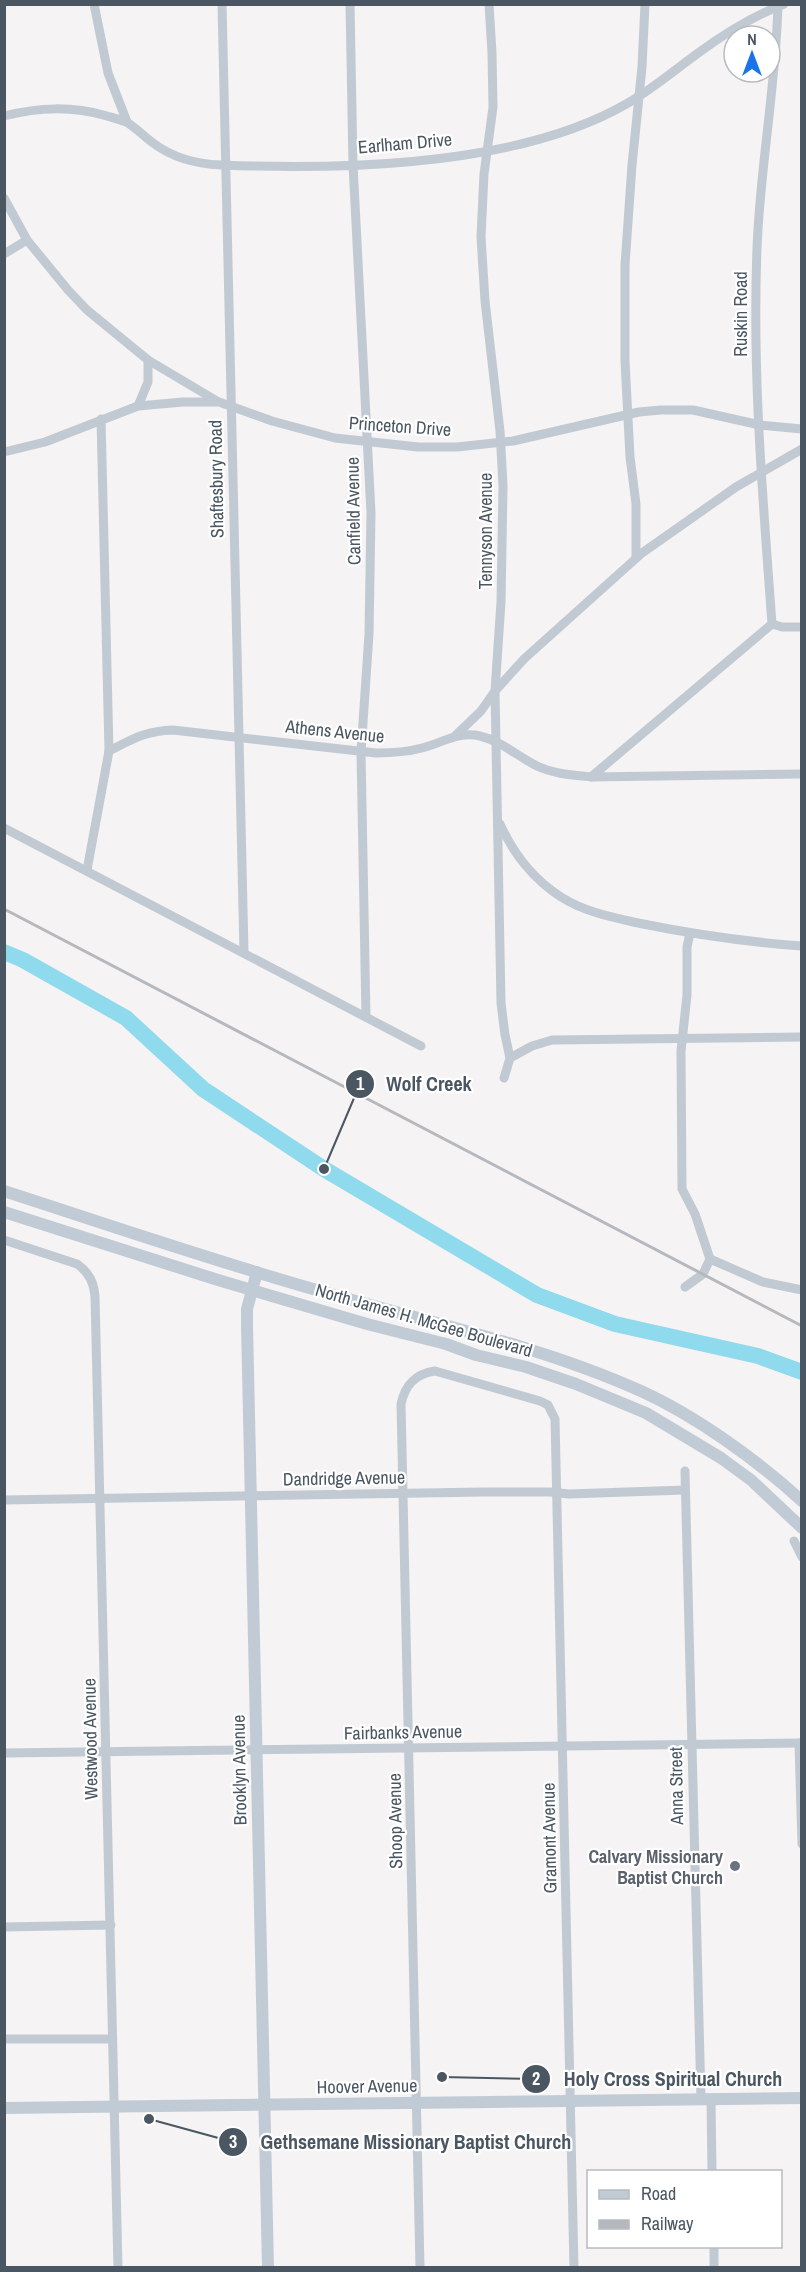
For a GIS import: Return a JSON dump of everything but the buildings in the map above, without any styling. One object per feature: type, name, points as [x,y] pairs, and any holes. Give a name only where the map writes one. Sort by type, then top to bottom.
[{"type":"street","points":[[94,4],[108,73],[127,122]]},
{"type":"street","name":"Shaftesbury Road","points":[[222,4],[244,952]]},
{"type":"street","name":"Canfield Avenue","points":[[350,4],[353,165],[369,443],[371,578],[361,752],[366,1017]]},
{"type":"street","name":"Tennyson Avenue","points":[[489,4],[493,86],[482,211],[482,263],[501,442],[504,523],[495,691],[501,1003],[510,1058]]},
{"type":"street","points":[[636,558],[636,504],[627,415],[625,265],[645,4]]},
{"type":"street","name":"Earlham Drive","points":[[4,116],[36,109],[69,109],[99,114],[127,122],[154,144],[175,156],[192,161],[226,165],[353,165],[406,161],[488,150],[528,143],[591,121],[639,95],[728,32],[780,5]]},
{"type":"street","name":"Ruskin Road","points":[[772,624],[762,471],[756,318],[757,247],[780,5]]},
{"type":"street","points":[[4,198],[27,240],[87,310],[148,360],[219,402]]},
{"type":"street","points":[[4,254],[27,240]]},
{"type":"street","points":[[138,406],[148,381],[148,360]]},
{"type":"street","name":"Princeton Drive","points":[[4,453],[45,442],[138,406],[170,402],[219,402],[303,431],[369,443],[418,447],[457,447],[501,442],[661,410],[693,410],[760,425],[801,429]]},
{"type":"street","points":[[87,870],[110,751],[101,419]]},
{"type":"street","points":[[455,736],[481,711],[495,691],[531,652],[636,558],[762,471],[801,449]]},
{"type":"street","points":[[591,777],[772,624],[782,627],[801,627]]},
{"type":"street","name":"Athens Avenue","points":[[110,751],[140,735],[159,731],[376,753],[407,752],[455,736],[480,736],[507,747],[550,771],[591,777],[801,774]]},
{"type":"street","points":[[497,819],[508,842],[539,880],[562,898],[600,915],[690,933],[801,946]]},
{"type":"street","points":[[4,828],[421,1046]]},
{"type":"street","points":[[685,1287],[703,1274],[710,1259],[694,1214],[682,1189],[681,1051],[687,995],[687,947],[690,933]]},
{"type":"street","points":[[504,1078],[510,1058],[532,1046],[552,1040],[801,1037]]},
{"type":"street","name":"North James H. McGee Boulevard","points":[[4,1191],[257,1272],[557,1359],[616,1381],[643,1392],[717,1436],[752,1460],[801,1501]]},
{"type":"street","name":"North James H. McGee Boulevard","points":[[4,1212],[252,1289],[547,1374],[646,1413],[721,1458],[751,1480],[801,1528]]},
{"type":"street","name":"Westwood Avenue","points":[[4,1240],[77,1263],[84,1269],[94,1285],[118,2268]]},
{"type":"street","points":[[710,1259],[763,1282],[801,1290]]},
{"type":"street","name":"Brooklyn Avenue","points":[[257,1272],[247,1309],[268,2268]]},
{"type":"street","name":"Shoop Avenue","points":[[420,2268],[401,1404],[405,1389],[416,1378],[427,1372],[443,1371],[540,1401],[551,1409]]},
{"type":"street","name":"Gramont Avenue","points":[[551,1409],[555,1419],[557,1493],[574,2268]]},
{"type":"street","name":"Anna Street","points":[[685,1471],[692,1744],[706,2100],[712,2170]]},
{"type":"street","name":"Dandridge Avenue","points":[[4,1500],[685,1490]]},
{"type":"street","points":[[794,1541],[801,1557]]},
{"type":"street","points":[[800,1743],[801,1844]]},
{"type":"street","name":"Fairbanks Avenue","points":[[4,1753],[800,1743]]},
{"type":"street","points":[[4,1927],[111,1925]]},
{"type":"street","points":[[4,2039],[112,2039]]},
{"type":"street","name":"Hoover Avenue","points":[[4,2108],[801,2098]]},
{"type":"street","points":[[714,2248],[714,2268]]},
{"type":"waterway","points":[[4,952],[23,960],[126,1018],[203,1089],[324,1169],[537,1295],[615,1324],[758,1356],[802,1372]]},
{"type":"railway","points":[[4,909],[802,1326]]},
{"type":"place","name":"Wolf Creek","points":[[324,1169]]},
{"type":"place","name":"Calvary Missionary Baptist Church","points":[[735,1866]]},
{"type":"place","name":"Holy Cross Spiritual Church","points":[[442,2077]]},
{"type":"place","name":"Gethsemane Missionary Baptist Church","points":[[149,2119]]}]
